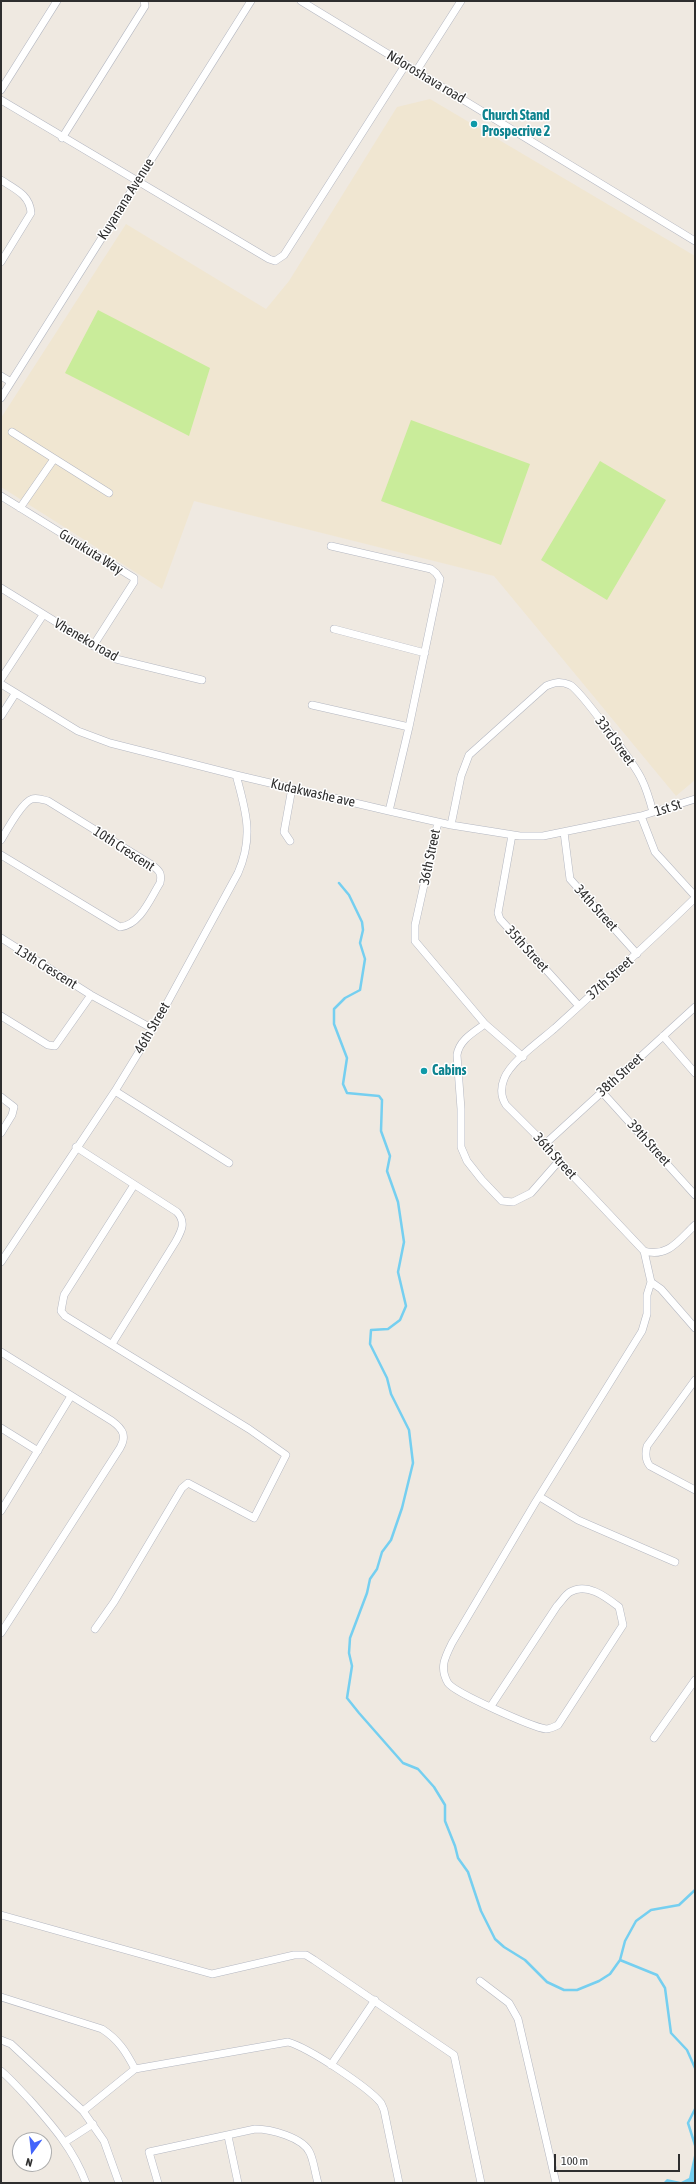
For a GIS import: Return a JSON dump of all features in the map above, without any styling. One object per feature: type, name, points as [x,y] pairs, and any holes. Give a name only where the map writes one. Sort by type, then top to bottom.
[{"type":"street","points":[[1,90],[57,1]]},
{"type":"street","points":[[62,138],[145,6],[144,1]]},
{"type":"street","name":"Kuyanana Avenue","points":[[1,398],[251,1]]},
{"type":"street","name":"Ndoroshava road","points":[[301,1],[417,70],[695,241]]},
{"type":"street","points":[[417,70],[460,2]]},
{"type":"street","points":[[1,100],[136,182],[269,259],[275,261],[284,255],[406,64]]},
{"type":"street","points":[[1,180],[26,196],[31,205],[31,213],[1,262]]},
{"type":"street","points":[[1,376],[10,382]]},
{"type":"street","points":[[12,432],[109,492]]},
{"type":"street","points":[[20,508],[54,459]]},
{"type":"street","name":"Gurukuta Way","points":[[1,496],[134,578],[134,582],[93,646]]},
{"type":"street","points":[[331,546],[431,570],[436,573],[440,579],[409,727],[389,811]]},
{"type":"street","name":"Vheneko road","points":[[1,588],[93,646],[128,663],[202,680]]},
{"type":"street","points":[[1,679],[43,615]]},
{"type":"street","points":[[334,629],[425,653]]},
{"type":"street","name":"33rd Street","points":[[451,825],[461,776],[469,755],[546,686],[562,682],[579,692],[642,779],[653,812]]},
{"type":"street","name":"Kudakwashe ave","points":[[1,684],[15,694],[90,736],[236,775],[451,825],[530,837],[564,832],[641,816]]},
{"type":"street","points":[[1,716],[15,694]]},
{"type":"street","points":[[312,705],[409,727]]},
{"type":"street","name":"46th Street","points":[[1,1262],[76,1147],[115,1091],[153,1029],[238,873],[246,855],[248,843],[246,810],[236,775]]},
{"type":"street","points":[[290,841],[284,832],[292,788]]},
{"type":"street","name":"10th Crescent","points":[[1,840],[26,803],[33,798],[41,799],[48,801],[159,870],[161,876],[160,883],[134,922],[128,926],[120,927],[1,855]]},
{"type":"street","name":"1st St","points":[[641,816],[695,799]]},
{"type":"street","points":[[641,816],[655,852],[695,897]]},
{"type":"street","name":"36th Street","points":[[438,822],[415,925],[415,941],[485,1024],[523,1057],[504,1079],[501,1090],[502,1098],[506,1105],[546,1144],[559,1161],[644,1251]]},
{"type":"street","name":"34th Street","points":[[564,832],[570,879],[637,954]]},
{"type":"street","name":"35th Street","points":[[512,835],[498,913],[500,919],[579,1006]]},
{"type":"street","name":"37th Street","points":[[523,1057],[637,954],[695,897]]},
{"type":"street","name":"13th Crescent","points":[[1,938],[91,995],[153,1029]]},
{"type":"street","name":"13th Crescent","points":[[1,1016],[48,1045],[55,1046],[91,995]]},
{"type":"street","name":"38th Street","points":[[546,1144],[695,1007]]},
{"type":"street","points":[[485,1024],[463,1041],[458,1047],[456,1055],[461,1109],[461,1147],[467,1161],[502,1201],[513,1202],[531,1193],[559,1161]]},
{"type":"street","points":[[663,1036],[695,1073]]},
{"type":"street","points":[[115,1091],[229,1163]]},
{"type":"street","name":"39th Street","points":[[602,1092],[695,1195]]},
{"type":"street","points":[[1,1097],[14,1107],[12,1115],[1,1133]]},
{"type":"street","points":[[76,1147],[177,1212],[182,1218],[183,1226],[176,1241],[112,1344]]},
{"type":"street","points":[[95,1629],[114,1602],[182,1488],[188,1483],[254,1518],[286,1455],[249,1429],[65,1316],[61,1311],[64,1295],[134,1185]]},
{"type":"street","points":[[491,1706],[557,1606],[569,1592],[580,1588],[591,1590],[619,1607],[623,1625],[620,1633],[558,1725],[547,1729],[526,1723],[454,1689],[444,1673],[443,1661],[459,1629],[642,1331],[647,1314],[647,1295],[651,1282],[644,1251],[655,1254],[662,1253],[671,1248],[695,1225]]},
{"type":"street","points":[[651,1282],[661,1289],[695,1328]]},
{"type":"street","points":[[1,1352],[120,1426],[124,1434],[124,1442],[1,1633]]},
{"type":"street","points":[[695,1380],[648,1446],[646,1453],[647,1461],[650,1466],[695,1490]]},
{"type":"street","points":[[1,1511],[71,1396]]},
{"type":"street","points":[[1,1428],[38,1451]]},
{"type":"street","points":[[540,1497],[578,1520],[675,1562]]},
{"type":"street","points":[[654,1738],[695,1680]]},
{"type":"street","points":[[1,1915],[212,1974],[294,1955],[306,1955],[375,2000],[454,2055],[481,2183]]},
{"type":"street","points":[[480,1982],[509,2003],[518,2019],[556,2183]]},
{"type":"street","points":[[1,1997],[102,2029],[113,2036],[123,2047],[135,2069]]},
{"type":"street","points":[[332,2064],[375,2000]]},
{"type":"street","points":[[1,2040],[11,2044],[83,2111],[104,2141],[119,2183]]},
{"type":"street","points":[[83,2111],[135,2069],[288,2042],[296,2044],[332,2064],[381,2103],[384,2110],[399,2183]]},
{"type":"street","points":[[1,2070],[48,2121],[65,2142],[81,2168],[86,2183]]},
{"type":"street","points":[[65,2142],[93,2124]]},
{"type":"street","points":[[158,2183],[149,2152],[255,2129],[272,2129],[304,2146],[309,2151],[318,2183]]},
{"type":"street","points":[[228,2136],[238,2183]]},
{"type":"shaded area","points":[[430,99],[695,256],[695,780],[676,796],[494,576],[194,501],[162,589],[1,487],[1,418],[126,224],[266,309],[289,281],[397,107]]},
{"type":"green space","points":[[98,310],[210,368],[189,436],[65,373]]},
{"type":"green space","points":[[411,420],[530,464],[501,545],[381,501]]},
{"type":"green space","points":[[600,461],[666,500],[607,600],[541,560]]},
{"type":"water","points":[[695,2151],[695,2183],[663,2183],[667,2179],[681,2182],[689,2178]]},
{"type":"waterway","points":[[339,883],[349,895],[362,922],[363,930],[360,943],[365,959],[360,990],[345,998],[334,1009],[334,1024],[347,1058],[343,1084],[347,1093],[379,1096],[382,1100],[381,1131],[390,1156],[387,1171],[398,1202],[404,1242],[398,1272],[406,1306],[400,1320],[388,1329],[371,1330],[370,1344],[387,1378],[391,1394],[409,1430],[413,1463],[402,1508],[391,1540],[382,1552],[377,1569],[370,1579],[367,1593],[350,1638],[349,1653],[352,1666],[347,1698],[403,1763],[418,1769],[434,1787],[445,1805],[445,1821],[458,1858],[468,1872],[481,1911],[495,1939],[504,1947],[525,1960],[547,1982],[564,1990],[577,1990],[599,1981],[610,1974],[620,1960],[625,1941],[636,1921],[651,1910],[679,1905],[695,1890]]},
{"type":"waterway","points":[[620,1960],[657,1975],[665,1988],[671,2033],[687,2050],[695,2068]]},
{"type":"waterway","points":[[695,2109],[688,2123],[695,2145]]},
{"type":"place","name":"Church Stand Prospecrive 2","points":[[474,124]]},
{"type":"place","name":"Cabins","points":[[424,1071]]}]
